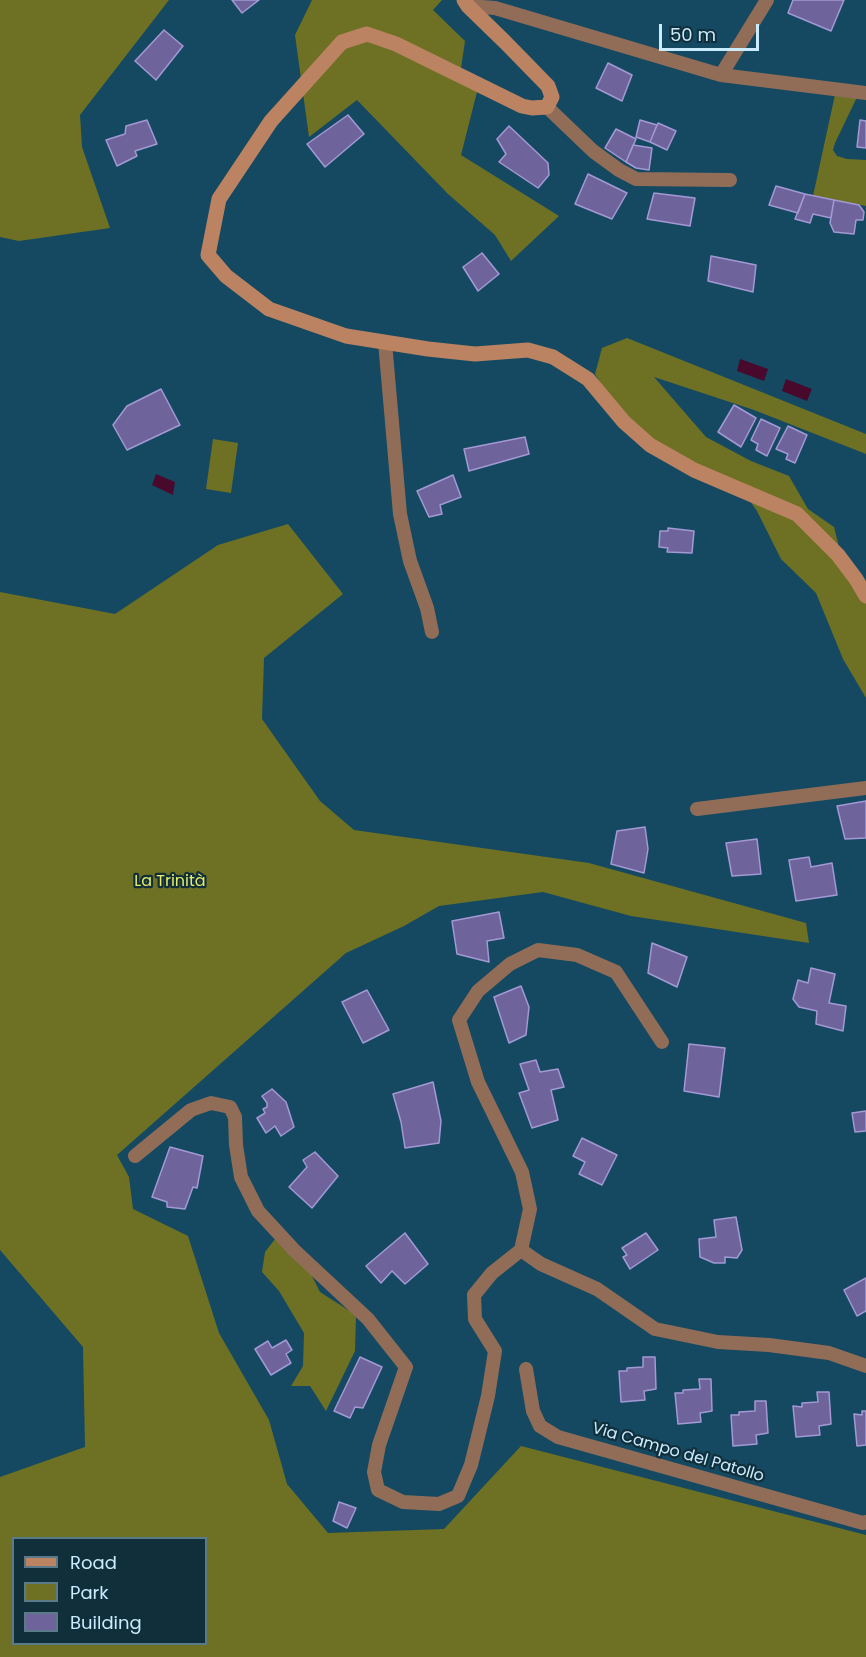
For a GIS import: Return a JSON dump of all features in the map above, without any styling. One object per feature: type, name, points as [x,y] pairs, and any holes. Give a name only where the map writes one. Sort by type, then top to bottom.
[{"type":"street","points":[[721,75],[767,0]]},
{"type":"street","points":[[466,3],[495,8],[721,75],[866,93]]},
{"type":"street","points":[[466,3],[548,86],[552,97],[547,107]]},
{"type":"street","points":[[730,180],[636,179],[619,170],[593,150],[547,107],[522,106],[396,44],[367,34],[342,42],[271,121],[219,199],[208,255],[226,276],[269,309],[346,336],[475,354],[528,350],[553,357],[588,379],[624,422],[650,446],[694,470],[797,514],[838,555],[866,596]]},
{"type":"street","points":[[384,342],[400,514],[410,561],[428,608],[432,632]]},
{"type":"street","points":[[697,809],[866,788]]},
{"type":"street","points":[[135,1156],[191,1110],[211,1103],[230,1107],[235,1117],[236,1145],[241,1176],[258,1211],[294,1250],[368,1319],[406,1367],[379,1445],[374,1472],[378,1490],[403,1502],[439,1504],[458,1496],[471,1466],[488,1396],[495,1351],[475,1319],[474,1295],[492,1273],[521,1250],[530,1209],[522,1172],[478,1082],[459,1020],[478,991],[510,964],[538,950],[577,956],[616,972],[662,1042]]},
{"type":"street","points":[[521,1250],[541,1264],[597,1289],[655,1329],[718,1342],[769,1345],[829,1353],[866,1366]]},
{"type":"street","name":"Via Campo del Patollo","points":[[526,1369],[533,1412],[540,1426],[558,1437],[866,1522]]},
{"type":"green space","points":[[0,0],[169,0],[80,115],[82,147],[110,228],[19,241],[0,237]]},
{"type":"green space","points":[[312,0],[442,0],[433,10],[465,41],[460,75],[479,84],[461,155],[559,216],[511,261],[495,235],[448,194],[357,100],[309,137],[295,35]]},
{"type":"green space","points":[[836,90],[859,93],[833,150],[837,156],[866,160],[866,206],[813,196]]},
{"type":"green space","points":[[627,338],[866,434],[866,454],[754,410],[654,377],[706,437],[751,461],[789,476],[808,509],[834,527],[842,559],[866,596],[866,698],[843,659],[816,593],[781,559],[757,511],[743,491],[624,422],[595,374],[602,348]]},
{"type":"green space","points":[[213,439],[238,443],[231,493],[206,489]]},
{"type":"green space","name":"La Trinità","points":[[288,524],[343,594],[264,658],[262,719],[320,801],[354,830],[589,863],[806,923],[809,943],[631,916],[543,892],[439,906],[404,926],[346,953],[117,1155],[129,1177],[133,1209],[188,1236],[219,1333],[269,1420],[287,1484],[328,1533],[444,1529],[521,1446],[866,1535],[866,1657],[0,1657],[0,1477],[85,1447],[83,1347],[0,1250],[0,592],[115,614],[218,545]]},
{"type":"green space","points":[[279,1234],[304,1260],[320,1292],[356,1315],[355,1351],[326,1411],[310,1386],[291,1386],[303,1366],[304,1333],[279,1291],[262,1272],[265,1252]]},
{"type":"shaded area","points":[[740,359],[768,369],[764,381],[737,371]]},
{"type":"shaded area","points":[[786,379],[812,389],[807,401],[782,391]]},
{"type":"shaded area","points":[[156,474],[175,482],[173,495],[152,485]]},
{"type":"building","points":[[232,0],[259,0],[242,13]]},
{"type":"building","points":[[793,0],[844,0],[831,31],[788,13]]},
{"type":"building","points":[[164,30],[183,46],[156,80],[135,61]]},
{"type":"building","points":[[608,63],[632,75],[622,101],[596,88]]},
{"type":"building","points":[[348,115],[364,134],[325,167],[307,144]]},
{"type":"building","points":[[147,120],[157,144],[135,151],[137,156],[117,166],[106,140],[125,134],[126,126]]},
{"type":"building","points":[[640,120],[657,125],[650,142],[636,137]]},
{"type":"building","points":[[860,120],[866,121],[866,148],[857,147]]},
{"type":"building","points":[[658,123],[676,131],[667,150],[650,142]]},
{"type":"building","points":[[509,126],[548,163],[549,175],[538,188],[499,162],[506,154],[497,139]]},
{"type":"building","points":[[616,129],[636,139],[626,162],[605,148]]},
{"type":"building","points":[[633,145],[652,148],[649,170],[636,168],[626,162]]},
{"type":"building","points":[[588,174],[627,193],[612,219],[575,204]]},
{"type":"building","points":[[776,186],[805,194],[798,213],[769,205]]},
{"type":"building","points":[[654,193],[695,198],[690,226],[647,219]]},
{"type":"building","points":[[805,194],[834,200],[831,218],[813,214],[810,223],[795,219]]},
{"type":"building","points":[[834,200],[859,205],[864,212],[863,220],[856,220],[854,234],[834,232],[830,223]]},
{"type":"building","points":[[482,253],[499,274],[478,291],[463,267]]},
{"type":"building","points":[[711,256],[756,265],[753,292],[708,281]]},
{"type":"building","points":[[161,389],[180,425],[127,450],[113,425],[127,406]]},
{"type":"building","points":[[734,405],[756,418],[741,447],[718,432]]},
{"type":"building","points":[[761,419],[780,428],[767,456],[756,450],[758,444],[751,440]]},
{"type":"building","points":[[788,426],[807,435],[795,463],[786,459],[788,454],[776,449]]},
{"type":"building","points":[[525,437],[529,454],[469,471],[464,449]]},
{"type":"building","points":[[453,475],[461,497],[440,505],[442,514],[429,517],[417,491]]},
{"type":"building","points":[[668,528],[694,531],[692,553],[667,552],[668,548],[659,547],[660,531],[668,531]]},
{"type":"building","points":[[866,801],[866,838],[845,839],[837,806]]},
{"type":"building","points":[[645,827],[648,849],[644,873],[611,864],[617,831]]},
{"type":"building","points":[[757,839],[761,874],[732,876],[726,843]]},
{"type":"building","points":[[809,857],[811,867],[832,863],[837,895],[796,901],[789,860]]},
{"type":"building","points":[[499,912],[504,938],[487,941],[489,962],[457,954],[452,921]]},
{"type":"building","points":[[652,943],[687,957],[677,987],[648,973]]},
{"type":"building","points":[[811,968],[835,974],[829,1003],[846,1006],[843,1031],[816,1024],[817,1011],[799,1007],[793,999],[798,980],[808,983]]},
{"type":"building","points":[[521,986],[529,1007],[526,1035],[509,1043],[494,997]]},
{"type":"building","points":[[367,990],[389,1030],[363,1043],[342,1002]]},
{"type":"building","points":[[689,1044],[725,1048],[719,1097],[684,1091]]},
{"type":"building","points":[[536,1060],[540,1072],[558,1069],[564,1087],[551,1090],[558,1120],[532,1128],[519,1093],[529,1090],[520,1064]]},
{"type":"building","points":[[433,1082],[441,1121],[439,1143],[405,1148],[393,1094]]},
{"type":"building","points":[[272,1089],[286,1102],[294,1127],[281,1136],[275,1126],[266,1133],[257,1118],[265,1113],[263,1109],[267,1107],[262,1096]]},
{"type":"building","points":[[866,1111],[866,1131],[855,1132],[852,1113]]},
{"type":"building","points":[[582,1138],[617,1155],[602,1185],[579,1174],[585,1162],[573,1156]]},
{"type":"building","points":[[170,1147],[203,1156],[197,1188],[193,1187],[185,1209],[167,1207],[167,1202],[152,1197]]},
{"type":"building","points":[[315,1152],[338,1176],[312,1208],[289,1187],[307,1167],[303,1160]]},
{"type":"building","points":[[736,1217],[742,1250],[737,1258],[725,1257],[725,1263],[714,1263],[700,1257],[699,1239],[716,1237],[714,1220]]},
{"type":"building","points":[[405,1233],[428,1264],[405,1284],[392,1271],[381,1283],[366,1266]]},
{"type":"building","points":[[646,1233],[658,1250],[630,1269],[623,1257],[627,1255],[622,1248]]},
{"type":"building","points":[[866,1278],[866,1311],[857,1316],[844,1290]]},
{"type":"building","points":[[286,1340],[292,1350],[286,1354],[291,1363],[271,1375],[255,1349],[268,1341],[272,1348]]},
{"type":"building","points":[[360,1357],[382,1367],[363,1408],[355,1407],[350,1418],[334,1411]]},
{"type":"building","points":[[643,1357],[655,1357],[656,1389],[644,1391],[645,1400],[621,1402],[619,1371],[643,1367]]},
{"type":"building","points":[[699,1379],[711,1379],[712,1411],[700,1413],[701,1422],[678,1424],[675,1393],[700,1389]]},
{"type":"building","points":[[817,1392],[829,1392],[831,1424],[819,1426],[820,1435],[796,1437],[793,1406],[802,1407],[802,1403],[818,1402]]},
{"type":"building","points":[[755,1401],[766,1401],[768,1433],[756,1435],[757,1444],[733,1446],[731,1415],[755,1411]]},
{"type":"building","points":[[862,1411],[866,1411],[866,1445],[857,1446],[854,1414],[862,1415]]},
{"type":"building","points":[[339,1502],[356,1508],[347,1528],[333,1521]]}]
